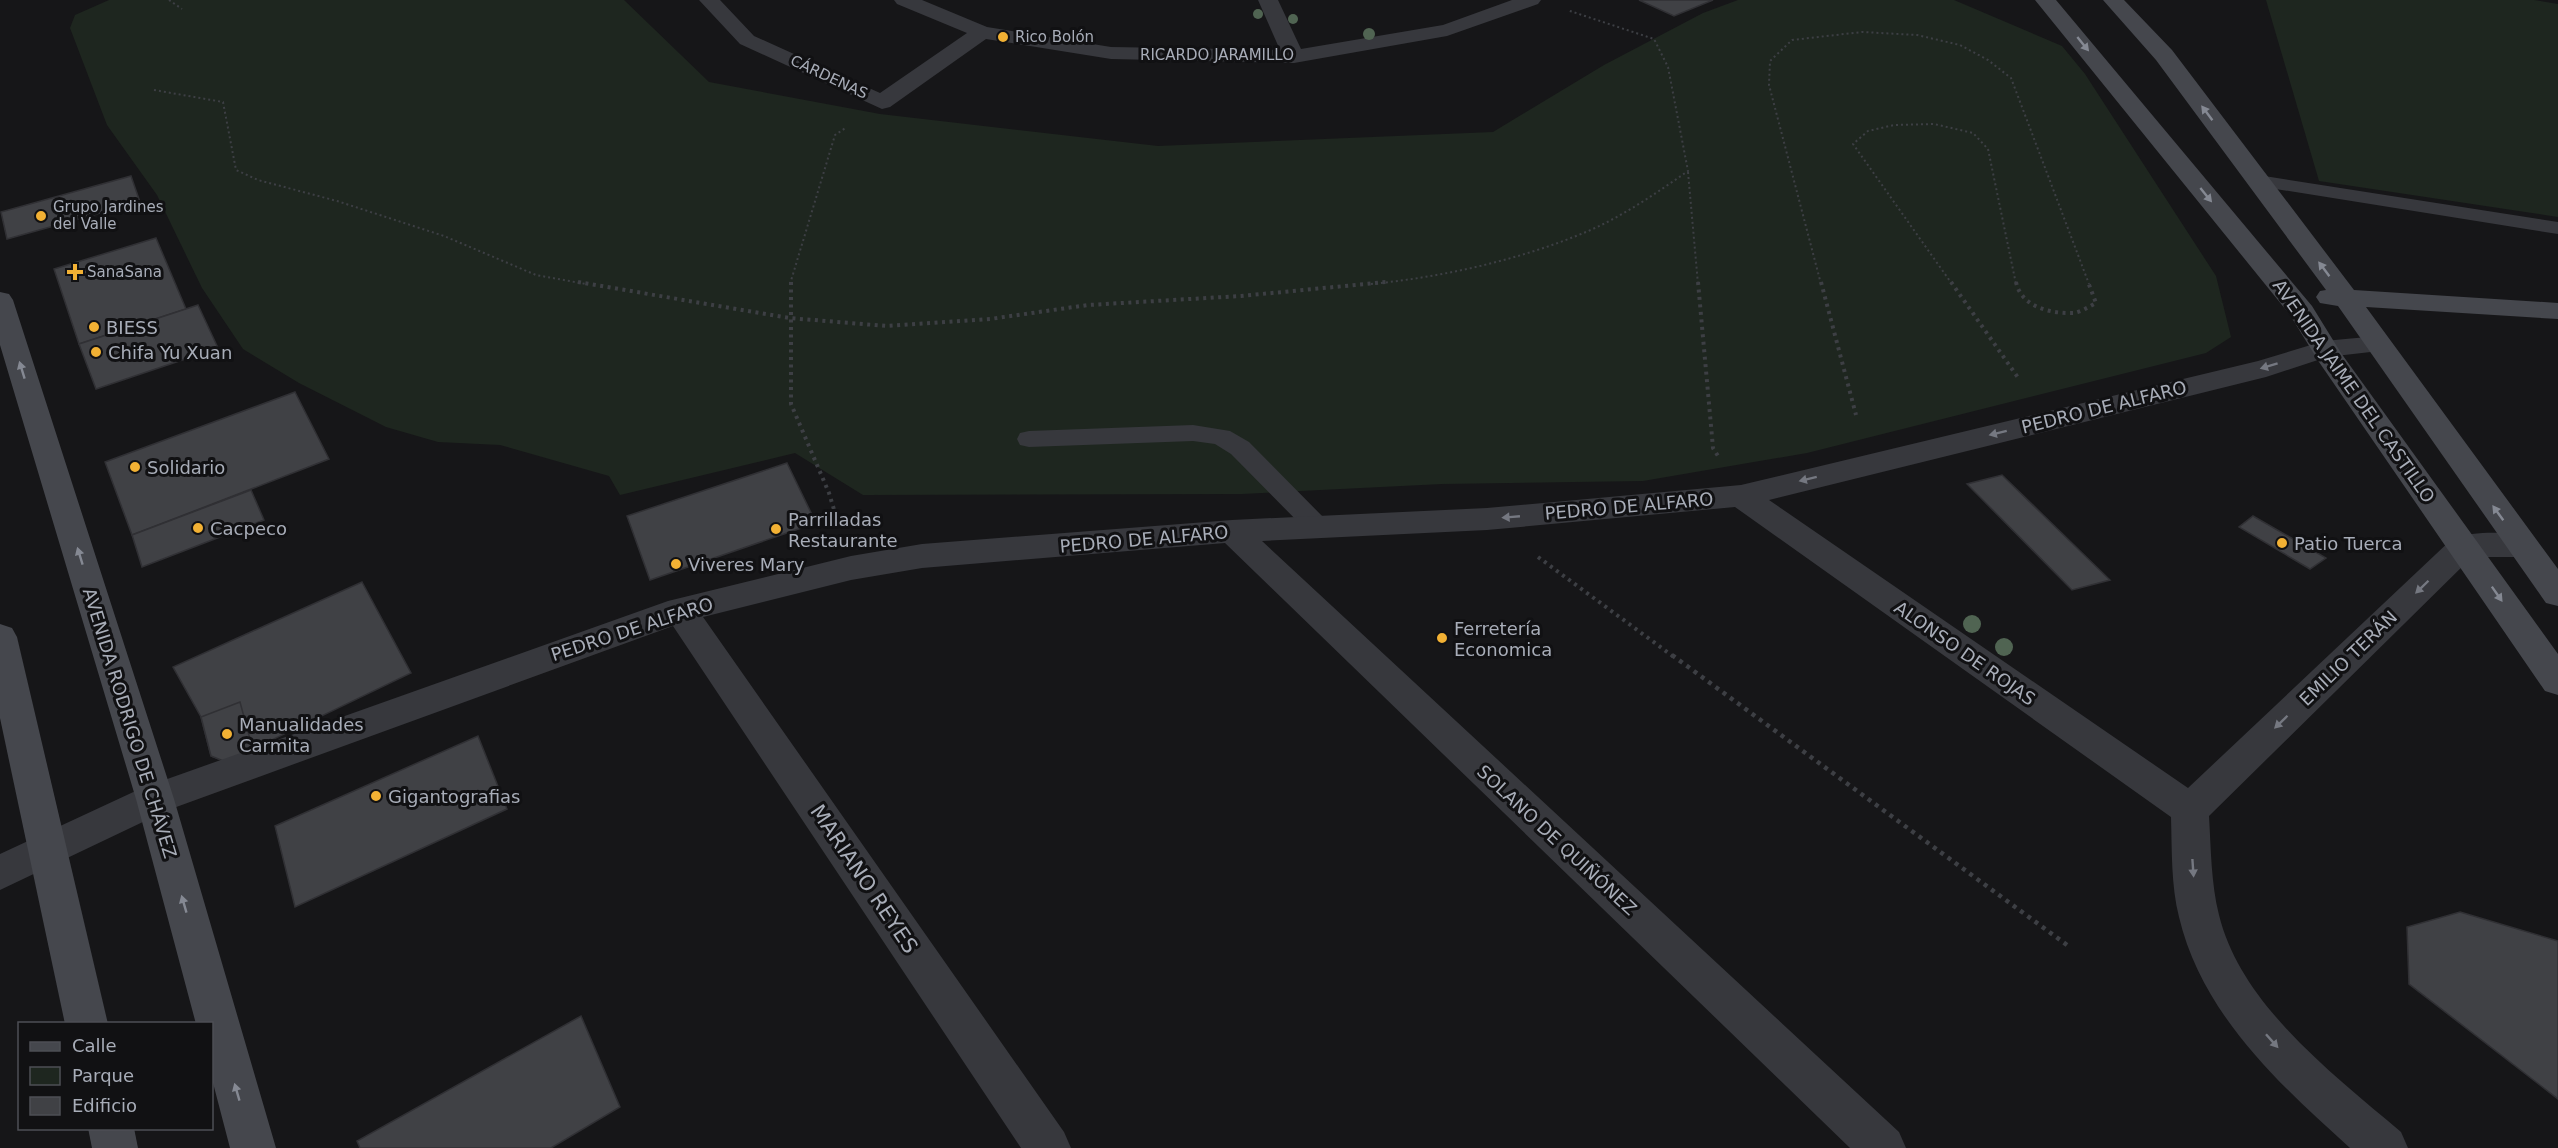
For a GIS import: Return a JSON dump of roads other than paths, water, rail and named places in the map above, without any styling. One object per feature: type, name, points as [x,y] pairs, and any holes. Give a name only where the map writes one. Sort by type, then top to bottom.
[{"type":"main road","name":"AVENIDA JAIME DEL CASTILLO","points":[[2045,0],[2288,295],[2558,681]]},
{"type":"main road","points":[[2113,0],[2164,55],[2345,297],[2558,594]]},
{"type":"main road","points":[[2288,295],[2558,310]]},
{"type":"main road","name":"AVENIDA RODRIGO DE CHÁVEZ","points":[[0,300],[155,800],[253,1148]]},
{"type":"main road","points":[[0,637],[87,1022]]},
{"type":"main road","points":[[111,1130],[115,1148]]},
{"type":"street","name":"CÁRDENAS","points":[[709,0],[747,40],[882,102],[982,32]]},
{"type":"street","name":"RICARDO JARAMILLO","points":[[904,0],[982,32],[1122,54],[1294,57],[1447,30],[1531,0]]},
{"type":"street","points":[[1268,0],[1294,57]]},
{"type":"street","name":"PEDRO DE ALFARO","points":[[0,873],[155,800],[680,609],[851,568],[922,556],[1232,531],[1487,519],[1741,496],[2266,368],[2324,349],[2378,344]]},
{"type":"street","name":"ALONSO DE ROJAS","points":[[1741,496],[2190,810]]},
{"type":"street","name":"SOLANO DE QUIÑÓNEZ","points":[[1232,531],[1883,1148]]},
{"type":"street","points":[[2464,546],[2522,546]]},
{"type":"street","name":"EMILIO TERÁN","points":[[2190,810],[2464,546]]},
{"type":"street","name":"MARIANO REYES","points":[[680,609],[1048,1148]]},
{"type":"street","points":[[2190,810],[2196,902],[2203,932],[2220,974],[2248,1015],[2281,1051],[2385,1148]]},
{"type":"lane","points":[[2258,181],[2558,228]]},
{"type":"lane","points":[[1029,439],[1193,433],[1221,437],[1240,448],[1318,527]]},
{"type":"place","name":"Rico Bolón","points":[[1003,37]]},
{"type":"place","name":"Grupo Jardines del Valle","points":[[41,216]]},
{"type":"place","name":"SanaSana","points":[[75,272]]},
{"type":"place","name":"BIESS","points":[[94,327]]},
{"type":"place","name":"Chifa Yu Xuan","points":[[96,352]]},
{"type":"place","name":"Solidario","points":[[135,467]]},
{"type":"place","name":"Cacpeco","points":[[198,528]]},
{"type":"place","name":"Parrilladas Restaurante","points":[[776,529]]},
{"type":"place","name":"Patio Tuerca","points":[[2282,543]]},
{"type":"place","name":"Viveres Mary","points":[[676,564]]},
{"type":"place","name":"Ferretería Economica","points":[[1442,638]]},
{"type":"place","name":"Manualidades Carmita","points":[[227,734]]},
{"type":"place","name":"Gigantografias","points":[[376,796]]}]
